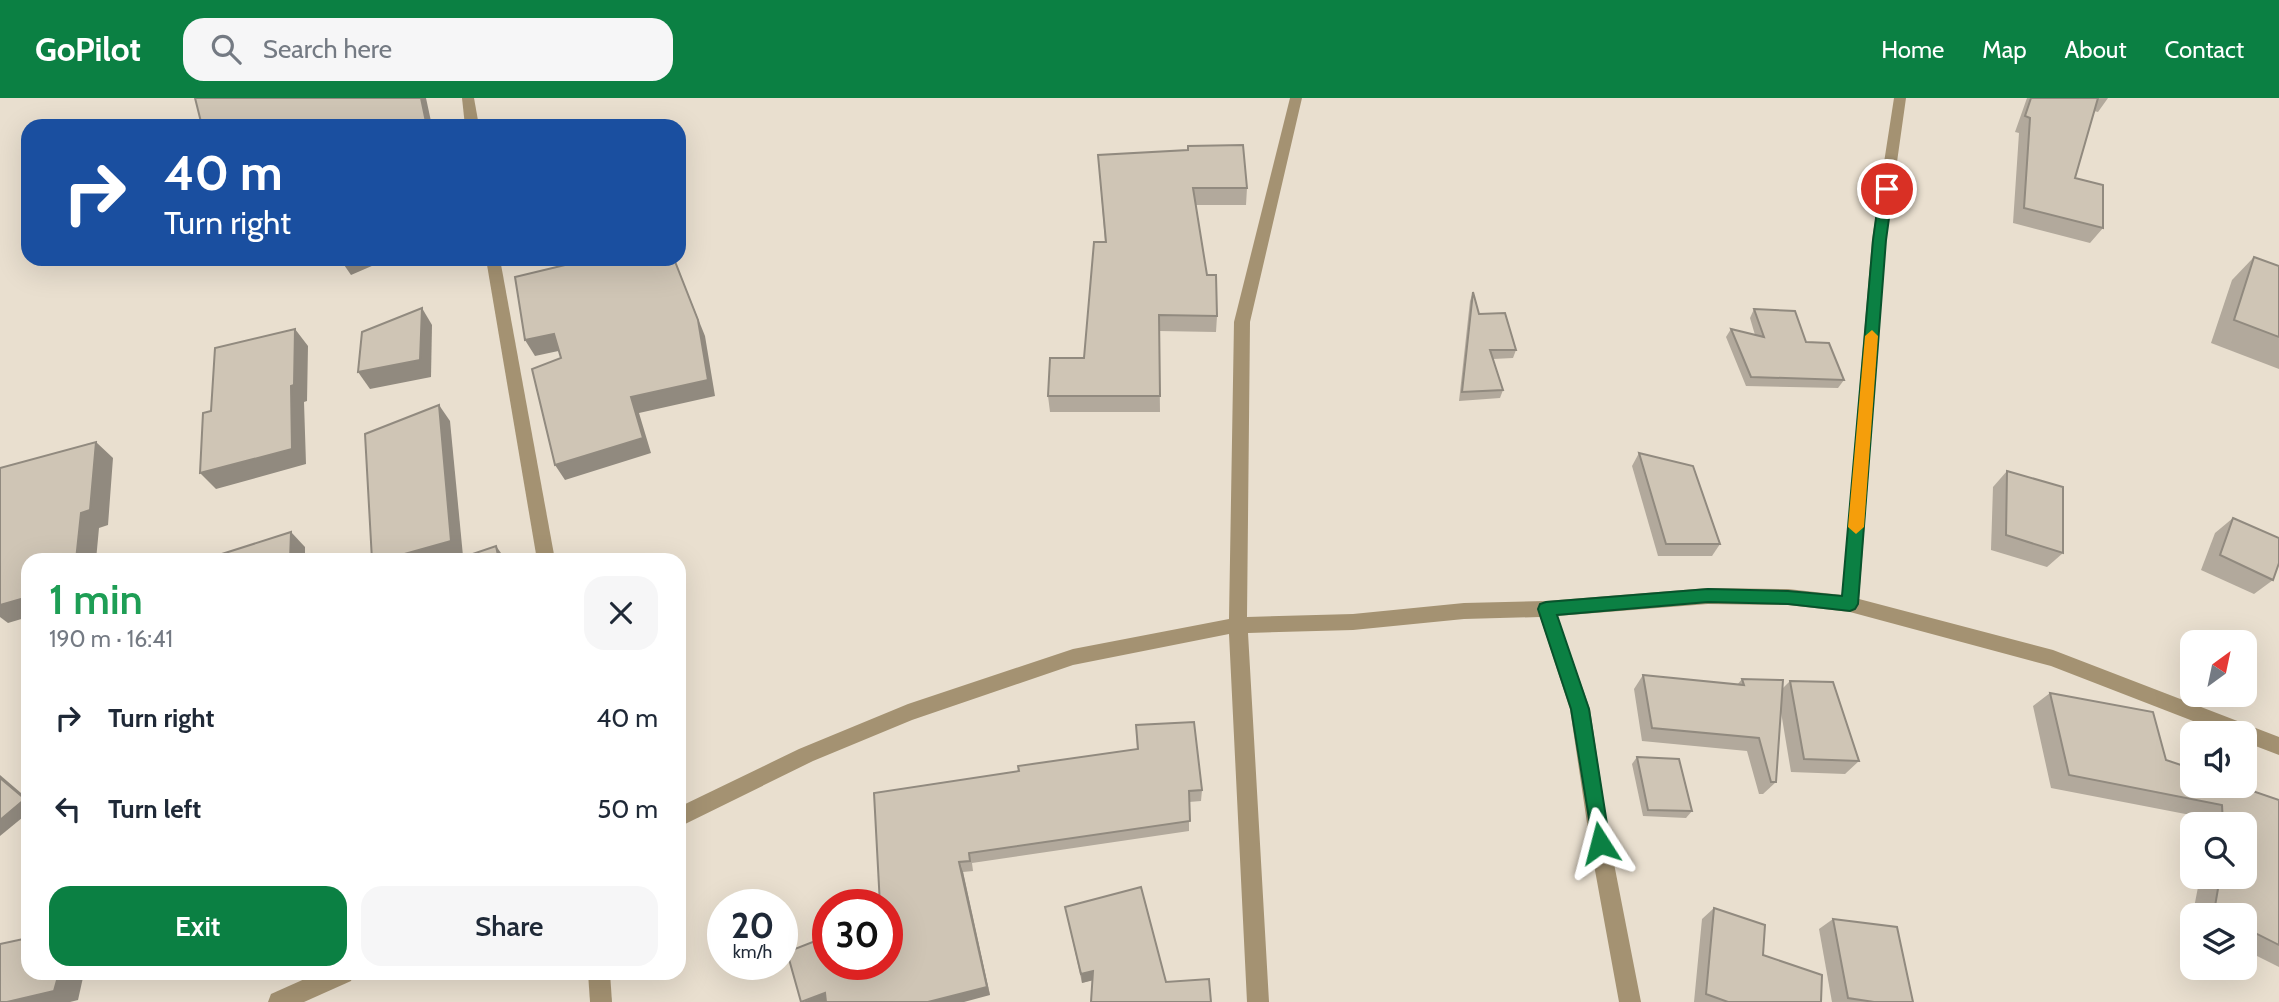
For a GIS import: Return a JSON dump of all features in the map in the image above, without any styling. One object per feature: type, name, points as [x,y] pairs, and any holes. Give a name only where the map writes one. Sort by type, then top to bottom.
[{"type":"street","points":[[468,98],[471,119]]},
{"type":"street","points":[[1258,1002],[1238,625],[1242,322],[1296,98]]},
{"type":"street","points":[[1850,604],[1879,240],[1900,98]]},
{"type":"street","points":[[494,266],[545,553]]},
{"type":"street","points":[[686,814],[806,755],[908,713],[1073,657],[1238,625],[1353,622],[1464,611],[1546,609],[1708,596],[1788,597],[1850,604],[2053,658],[2279,746]]},
{"type":"street","points":[[1546,609],[1580,709],[1600,843],[1630,1002]]},
{"type":"street","points":[[279,1002],[327,980]]},
{"type":"street","points":[[599,980],[601,1002]]},
{"type":"building","points":[[195,98],[421,98],[425,119],[200,119]]},
{"type":"building","points":[[2031,98],[2098,98],[2075,178],[2103,185],[2103,228],[2024,208],[2030,118],[2025,116]]},
{"type":"building","points":[[1243,145],[1247,188],[1193,188],[1207,275],[1216,275],[1217,316],[1159,315],[1160,396],[1048,396],[1050,358],[1084,358],[1094,242],[1106,242],[1098,155],[1188,150],[1188,146]]},
{"type":"building","points":[[2254,257],[2279,266],[2279,337],[2234,320]]},
{"type":"building","points":[[561,266],[677,266],[698,320],[708,380],[631,397],[643,438],[555,465],[532,369],[561,358],[554,334],[525,340],[515,277]]},
{"type":"building","points":[[1473,292],[1479,314],[1505,313],[1516,350],[1490,350],[1503,390],[1462,392]]},
{"type":"building","points":[[422,308],[420,360],[358,372],[362,332]]},
{"type":"building","points":[[1754,309],[1795,311],[1806,342],[1829,343],[1844,380],[1751,377],[1731,329],[1764,337]]},
{"type":"building","points":[[295,329],[294,385],[291,386],[292,449],[200,473],[203,413],[211,411],[215,348]]},
{"type":"building","points":[[439,405],[451,541],[408,553],[372,553],[365,434]]},
{"type":"building","points":[[96,442],[90,510],[81,513],[77,553],[21,553],[21,599],[0,605],[0,468]]},
{"type":"building","points":[[1639,453],[1693,466],[1720,544],[1666,544]]},
{"type":"building","points":[[2007,471],[2063,487],[2063,553],[2006,535]]},
{"type":"building","points":[[2233,518],[2279,538],[2279,563],[2273,580],[2220,555]]},
{"type":"building","points":[[291,532],[290,553],[225,553]]},
{"type":"building","points":[[496,546],[498,553],[476,553]]},
{"type":"building","points":[[1643,675],[1744,685],[1742,679],[1783,680],[1776,782],[1771,782],[1759,738],[1652,728]]},
{"type":"building","points":[[1790,681],[1833,682],[1859,761],[1804,759]]},
{"type":"building","points":[[2050,693],[2153,712],[2166,760],[2180,765],[2180,797],[2069,775]]},
{"type":"building","points":[[1194,722],[1202,790],[1189,791],[1190,821],[969,853],[970,861],[959,862],[987,987],[928,1002],[826,1002],[825,993],[801,1002],[795,980],[798,980],[798,948],[812,942],[812,980],[903,980],[903,889],[879,889],[874,793],[1019,771],[1018,766],[1138,749],[1136,725]]},
{"type":"building","points":[[1637,757],[1679,759],[1692,811],[1648,810]]},
{"type":"building","points":[[0,778],[21,796],[21,802],[0,820]]},
{"type":"building","points":[[2257,792],[2279,800],[2279,945],[2257,934],[2257,903],[2216,903],[2218,889],[2257,889],[2257,812],[2222,812],[2222,805],[2186,798],[2257,798]]},
{"type":"building","points":[[1141,887],[1166,982],[1209,979],[1211,1002],[1091,1002],[1093,971],[1081,974],[1065,907]]},
{"type":"building","points":[[1714,908],[1765,925],[1763,955],[1822,975],[1821,1002],[1728,1002],[1706,994]]},
{"type":"building","points":[[1833,919],[1897,927],[1913,1002],[1874,1002],[1848,998]]},
{"type":"building","points":[[21,940],[21,980],[57,980],[54,991],[0,1002],[0,944]]},
{"type":"slow traffic","points":[[1856,527],[1872,336]]},
{"type":"route","points":[[1600,843],[1580,709],[1546,609],[1708,596],[1788,597],[1850,604],[1879,240],[1887,189]]}]
